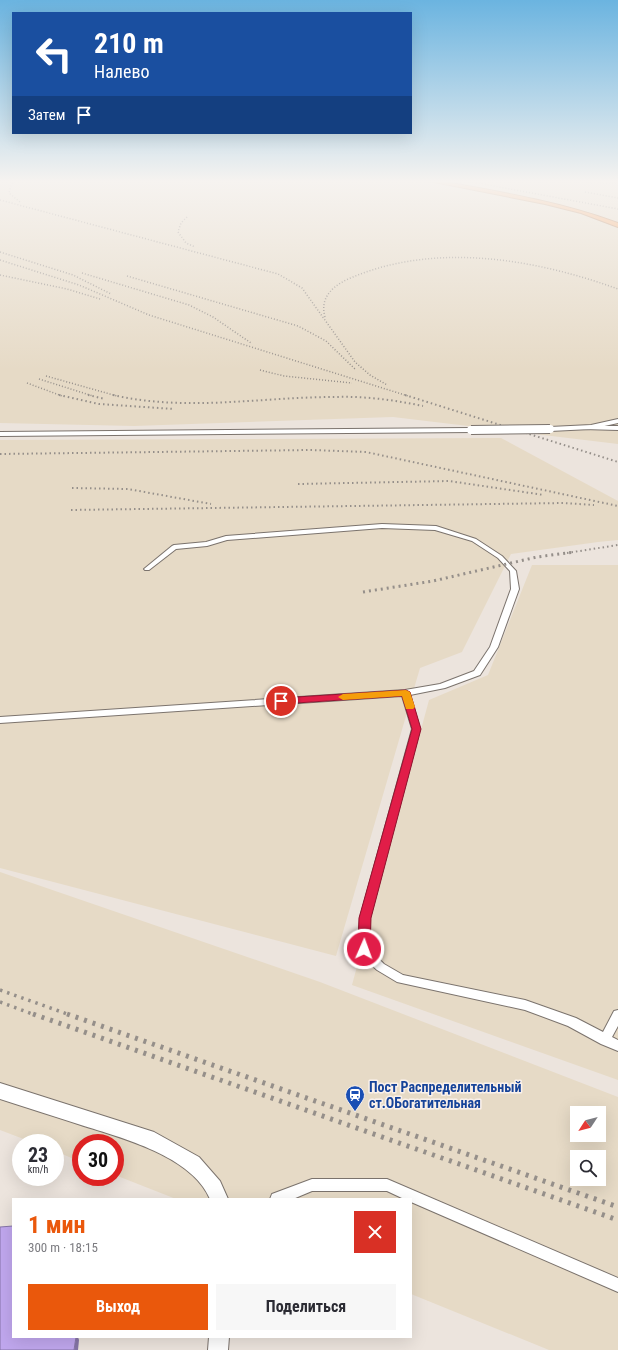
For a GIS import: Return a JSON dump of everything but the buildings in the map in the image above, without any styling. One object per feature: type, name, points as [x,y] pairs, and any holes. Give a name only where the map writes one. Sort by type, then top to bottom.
[{"type":"main road","points":[[0,434],[550,429],[602,426],[618,421]]},
{"type":"main road","points":[[0,1091],[148,1138],[193,1163],[214,1187],[219,1198]]},
{"type":"main road","points":[[218,1350],[219,1338]]},
{"type":"street","points":[[580,428],[618,428]]},
{"type":"street","points":[[0,720],[406,692],[442,686],[476,673],[494,647],[515,588],[513,571],[500,557],[474,540],[436,528],[382,526],[226,538],[207,544],[174,547],[147,569]]},
{"type":"street","points":[[406,692],[416,729],[365,918],[364,949],[372,960],[384,970],[401,979],[525,1004],[572,1022],[618,1046]]},
{"type":"street","points":[[605,1040],[618,1015]]},
{"type":"street","points":[[280,1198],[312,1185],[387,1185],[618,1284]]},
{"type":"shaded area","points":[[0,244],[618,244],[618,444],[393,417],[134,426],[0,423]]},
{"type":"shaded area","points":[[501,438],[618,501],[618,540],[511,554],[462,652],[420,668],[336,956],[0,868],[0,440]]},
{"type":"shaded area","points":[[532,565],[618,565],[618,1080],[352,985],[429,700],[488,675]]},
{"type":"shaded area","points":[[0,872],[320,982],[618,1097],[618,1350],[549,1350],[412,1294],[412,1198],[173,1198],[124,1179],[124,1134],[72,1134],[72,1158],[64,1155],[64,1134],[12,1135],[0,1130]]},
{"type":"railway","points":[[165,244],[278,274],[302,288],[355,362],[370,375],[387,385]]},
{"type":"railway","points":[[188,244],[195,247]]},
{"type":"railway","points":[[0,252],[73,275],[111,294]]},
{"type":"railway","points":[[325,317],[324,303],[326,297],[340,283],[385,266],[418,260],[452,258],[486,259],[520,263],[586,278],[618,289]]},
{"type":"railway","points":[[0,260],[79,285],[149,315],[408,396]]},
{"type":"railway","points":[[82,273],[189,305],[213,317],[251,343]]},
{"type":"railway","points":[[0,275],[67,289],[100,299]]},
{"type":"railway","points":[[127,276],[298,326],[326,341],[356,370]]},
{"type":"railway","points":[[260,370],[284,376],[352,383]]},
{"type":"railway","points":[[46,376],[114,395]]},
{"type":"railway","points":[[39,379],[93,396]]},
{"type":"railway","points":[[27,383],[60,395]]},
{"type":"railway","points":[[60,395],[99,404],[174,409]]},
{"type":"railway","points":[[88,395],[105,399]]},
{"type":"railway","points":[[114,395],[141,400],[196,403],[357,397],[390,400],[423,406]]},
{"type":"railway","points":[[405,395],[618,462]]},
{"type":"railway","points":[[0,454],[311,450],[366,452],[618,506]]},
{"type":"railway","points":[[298,484],[449,481],[544,495]]},
{"type":"railway","points":[[72,488],[128,489],[211,504]]},
{"type":"railway","points":[[71,510],[564,503],[594,505]]},
{"type":"railway","points":[[569,553],[618,545]]},
{"type":"railway","points":[[569,553],[574,552]]},
{"type":"railway","points":[[363,592],[433,581],[537,557],[569,553]]},
{"type":"railway","points":[[0,990],[70,1015]]},
{"type":"railway","points":[[0,1002],[35,1015]]},
{"type":"railway","points":[[33,1014],[618,1220]]},
{"type":"railway","points":[[67,1014],[618,1207]]},
{"type":"slow traffic","points":[[343,697],[406,692],[410,707]]},
{"type":"place","name":"Пост Распределительный ст.ОБогатительная","points":[[355,1112]]},
{"type":"route","points":[[281,701],[406,692],[416,729],[365,918],[364,949]]}]
